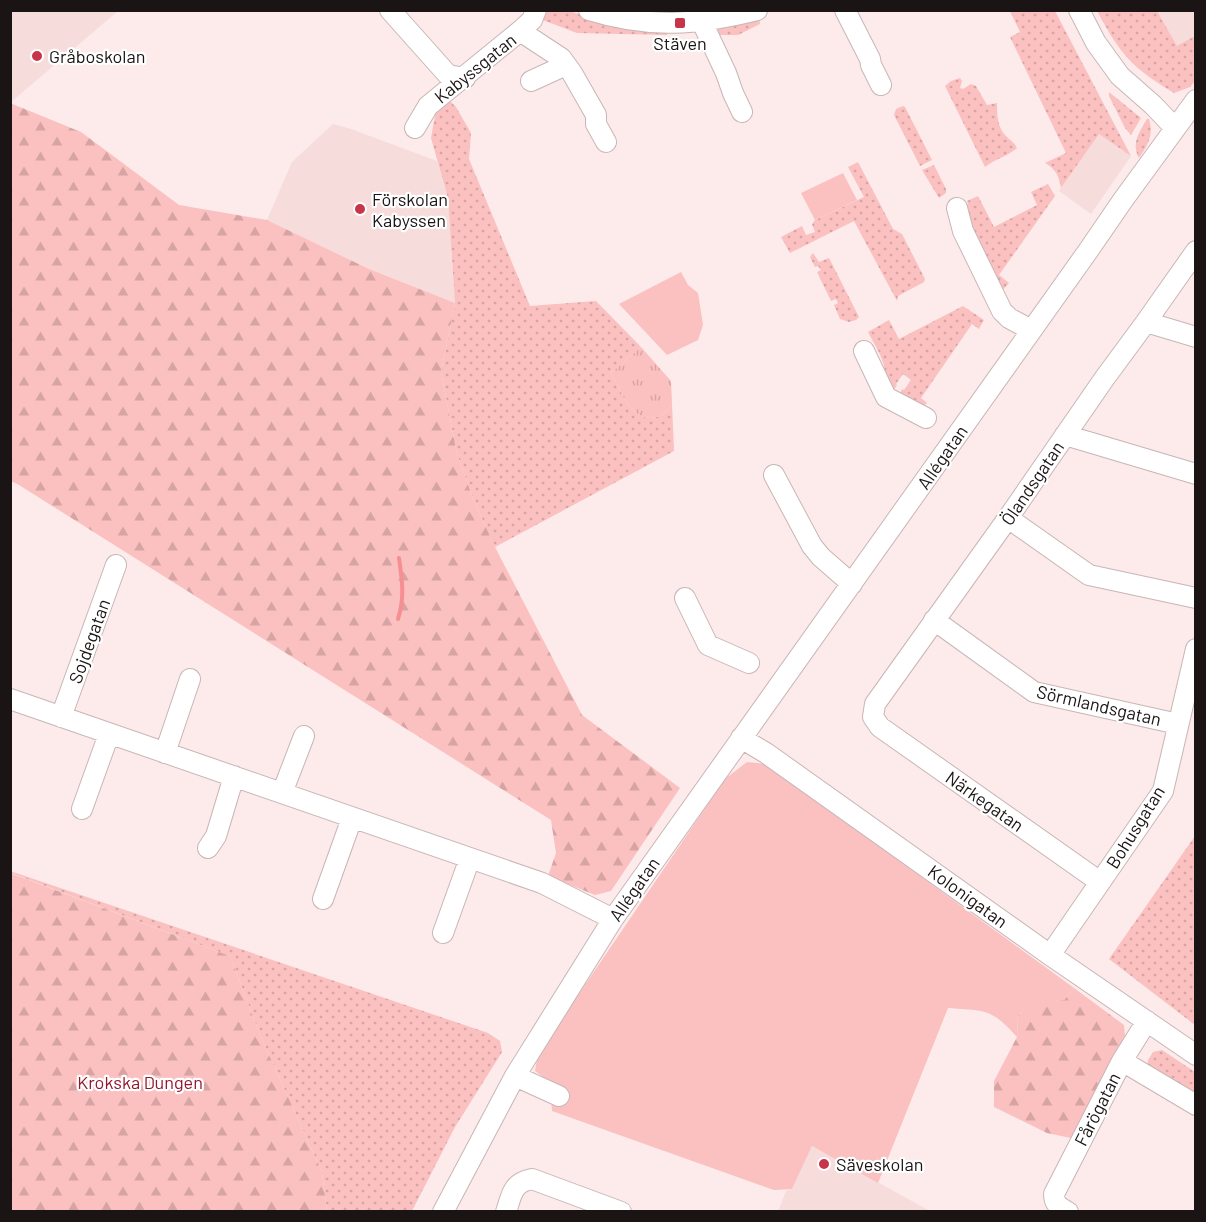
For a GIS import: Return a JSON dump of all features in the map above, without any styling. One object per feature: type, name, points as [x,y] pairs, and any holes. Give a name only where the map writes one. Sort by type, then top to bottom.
[{"type":"street","points":[[390,10],[448,75],[465,78]]},
{"type":"street","name":"Kabyssgatan","points":[[415,128],[428,106],[520,31],[532,20],[536,10]]},
{"type":"street","points":[[590,10],[611,17],[631,15],[646,23],[702,22],[757,10]]},
{"type":"street","points":[[845,10],[881,85]]},
{"type":"street","points":[[1079,10],[1096,43],[1120,76],[1154,105],[1174,128]]},
{"type":"street","points":[[702,22],[742,112]]},
{"type":"street","points":[[520,31],[561,58],[596,115],[596,124],[606,142]]},
{"type":"street","points":[[531,81],[566,65]]},
{"type":"street","name":"Allégatan","points":[[443,1212],[515,1076],[613,919],[1196,100]]},
{"type":"street","points":[[957,208],[963,231],[1002,311],[1009,318],[1031,330]]},
{"type":"street","name":"Ölandsgatan","points":[[873,717],[875,704],[1196,252]]},
{"type":"street","points":[[1146,322],[1196,337]]},
{"type":"street","name":"Allégatan","points":[[864,344],[886,397],[926,418]]},
{"type":"street","points":[[1065,435],[1196,474]]},
{"type":"street","points":[[777,471],[789,504],[812,546],[852,584]]},
{"type":"street","points":[[1008,518],[1089,575],[1196,598]]},
{"type":"street","name":"Sojdegatan","points":[[61,717],[116,565]]},
{"type":"street","points":[[688,594],[708,645],[749,663]]},
{"type":"street","name":"Sörmlandsgatan","points":[[934,620],[1034,692],[1178,724]]},
{"type":"street","name":"Bohusgatan","points":[[1050,955],[1162,791],[1196,650]]},
{"type":"street","points":[[165,753],[189,679]]},
{"type":"street","points":[[10,699],[542,884],[613,919]]},
{"type":"street","name":"Närkegatan","points":[[873,717],[880,728],[1100,882]]},
{"type":"street","points":[[82,809],[109,734]]},
{"type":"street","points":[[282,793],[304,736]]},
{"type":"street","name":"Kolonigatan","points":[[741,738],[1196,1055]]},
{"type":"street","points":[[208,848],[216,836],[234,776]]},
{"type":"street","points":[[323,899],[352,818]]},
{"type":"street","points":[[443,933],[470,858]]},
{"type":"street","name":"Fårögatan","points":[[1061,1206],[1054,1194],[1122,1061],[1147,1021]]},
{"type":"street","points":[[1122,1061],[1196,1105]]},
{"type":"street","points":[[515,1076],[559,1096]]},
{"type":"street","points":[[506,1212],[514,1188],[522,1181],[532,1179],[621,1212]]},
{"type":"shaded area","name":"Gråboskolan","points":[[11,10],[118,10],[118,11],[11,102]]},
{"type":"shaded area","points":[[1157,11],[1195,11],[1195,36],[1177,47]]},
{"type":"shaded area","name":"Förskolan Kabyssen","points":[[333,124],[437,161],[448,198],[455,303],[369,269],[267,220],[292,162]]},
{"type":"shaded area","points":[[1099,134],[1131,156],[1091,214],[1059,191]]},
{"type":"shaded area","name":"Säveskolan","points":[[812,1146],[930,1211],[778,1212],[786,1191],[792,1189]]},
{"type":"green space","points":[[548,11],[569,11],[585,16],[667,30],[667,35],[577,33],[540,19]]},
{"type":"green space","points":[[1010,11],[1055,11],[1131,156],[1099,134],[1061,188],[1056,173],[1045,163],[1066,153],[1010,37],[1020,32]]},
{"type":"green space","points":[[1097,11],[1157,11],[1177,46],[1195,36],[1195,81],[1190,87],[1174,93],[1147,75],[1128,59]]},
{"type":"green space","points":[[759,16],[760,24],[738,35],[714,35],[717,28]]},
{"type":"green space","points":[[960,78],[962,81],[960,88],[963,89],[971,84],[976,86],[987,105],[997,103],[1001,130],[1017,148],[985,167],[945,86]]},
{"type":"green space","points":[[1109,92],[1141,118],[1131,135],[1125,128]]},
{"type":"green space","points":[[450,101],[471,133],[469,159],[530,306],[596,301],[641,347],[611,373],[624,398],[636,413],[652,418],[662,415],[672,404],[674,451],[495,547],[474,501],[457,454],[441,372],[455,303],[448,198],[431,138],[436,110]]},
{"type":"green space","points":[[10,103],[81,132],[179,205],[267,220],[369,269],[455,303],[441,372],[457,454],[474,501],[495,547],[582,715],[680,788],[611,891],[595,895],[548,876],[556,853],[551,820],[11,481]]},
{"type":"green space","points":[[903,106],[932,160],[920,166],[894,115],[896,109]]},
{"type":"green space","points":[[1149,119],[1150,135],[1139,158],[1136,143]]},
{"type":"green space","points":[[858,162],[893,229],[902,234],[925,279],[924,282],[898,296],[897,301],[854,221],[790,253],[781,237],[802,226],[806,235],[815,232],[812,224],[815,220],[864,197],[848,167]]},
{"type":"green space","points":[[934,165],[946,189],[946,193],[939,198],[922,170]]},
{"type":"green space","points":[[843,173],[857,200],[815,220],[801,193]]},
{"type":"green space","points":[[1048,184],[1055,196],[999,275],[1009,283],[1000,293],[962,208],[968,204],[967,201],[978,196],[994,227],[1037,205],[1031,192]]},
{"type":"green space","points":[[813,253],[819,262],[829,258],[859,317],[856,320],[849,322],[840,319],[834,305],[838,303],[836,299],[831,301],[817,272],[821,270],[818,266],[815,267],[810,257]]},
{"type":"green space","points":[[681,272],[688,285],[698,293],[703,325],[698,340],[667,355],[619,304]]},
{"type":"green space","points":[[963,306],[984,320],[979,329],[972,324],[921,398],[927,403],[921,409],[899,395],[911,380],[903,374],[892,393],[884,378],[883,361],[868,332],[889,320],[899,339]]},
{"type":"green space","points":[[641,347],[671,381],[672,404],[662,415],[652,418],[636,413],[624,398],[611,373]]},
{"type":"green space","points":[[747,762],[766,764],[1074,988],[1064,1000],[1030,1003],[1018,1015],[1017,1037],[1001,1021],[987,1013],[948,1008],[878,1183],[812,1146],[792,1189],[774,1190],[552,1111],[550,1082],[535,1071],[538,1054],[725,779]]},
{"type":"green space","points":[[1195,836],[1195,1025],[1109,959]]},
{"type":"green space","points":[[10,871],[488,1033],[500,1041],[502,1052],[455,1127],[412,1211],[327,1211],[322,1172],[260,1035],[230,956]]},
{"type":"green space","name":"Krokska Dungen","points":[[10,873],[230,956],[260,1035],[322,1172],[327,1211],[11,1211]]},
{"type":"green space","points":[[1074,988],[1124,1025],[1125,1036],[1071,1138],[1047,1133],[994,1107],[994,1081],[1017,1037],[1018,1015],[1030,1002],[1064,1000]]},
{"type":"green space","points":[[1162,1050],[1195,1072],[1195,1098],[1147,1068],[1148,1060],[1153,1052]]},
{"type":"waterway","points":[[398,619],[402,596],[399,558]]},
{"type":"place","name":"Stäven","points":[[680,23]]},
{"type":"place","name":"Gråboskolan","points":[[37,56]]},
{"type":"place","name":"Förskolan Kabyssen","points":[[360,209]]},
{"type":"place","name":"Säveskolan","points":[[824,1164]]}]
